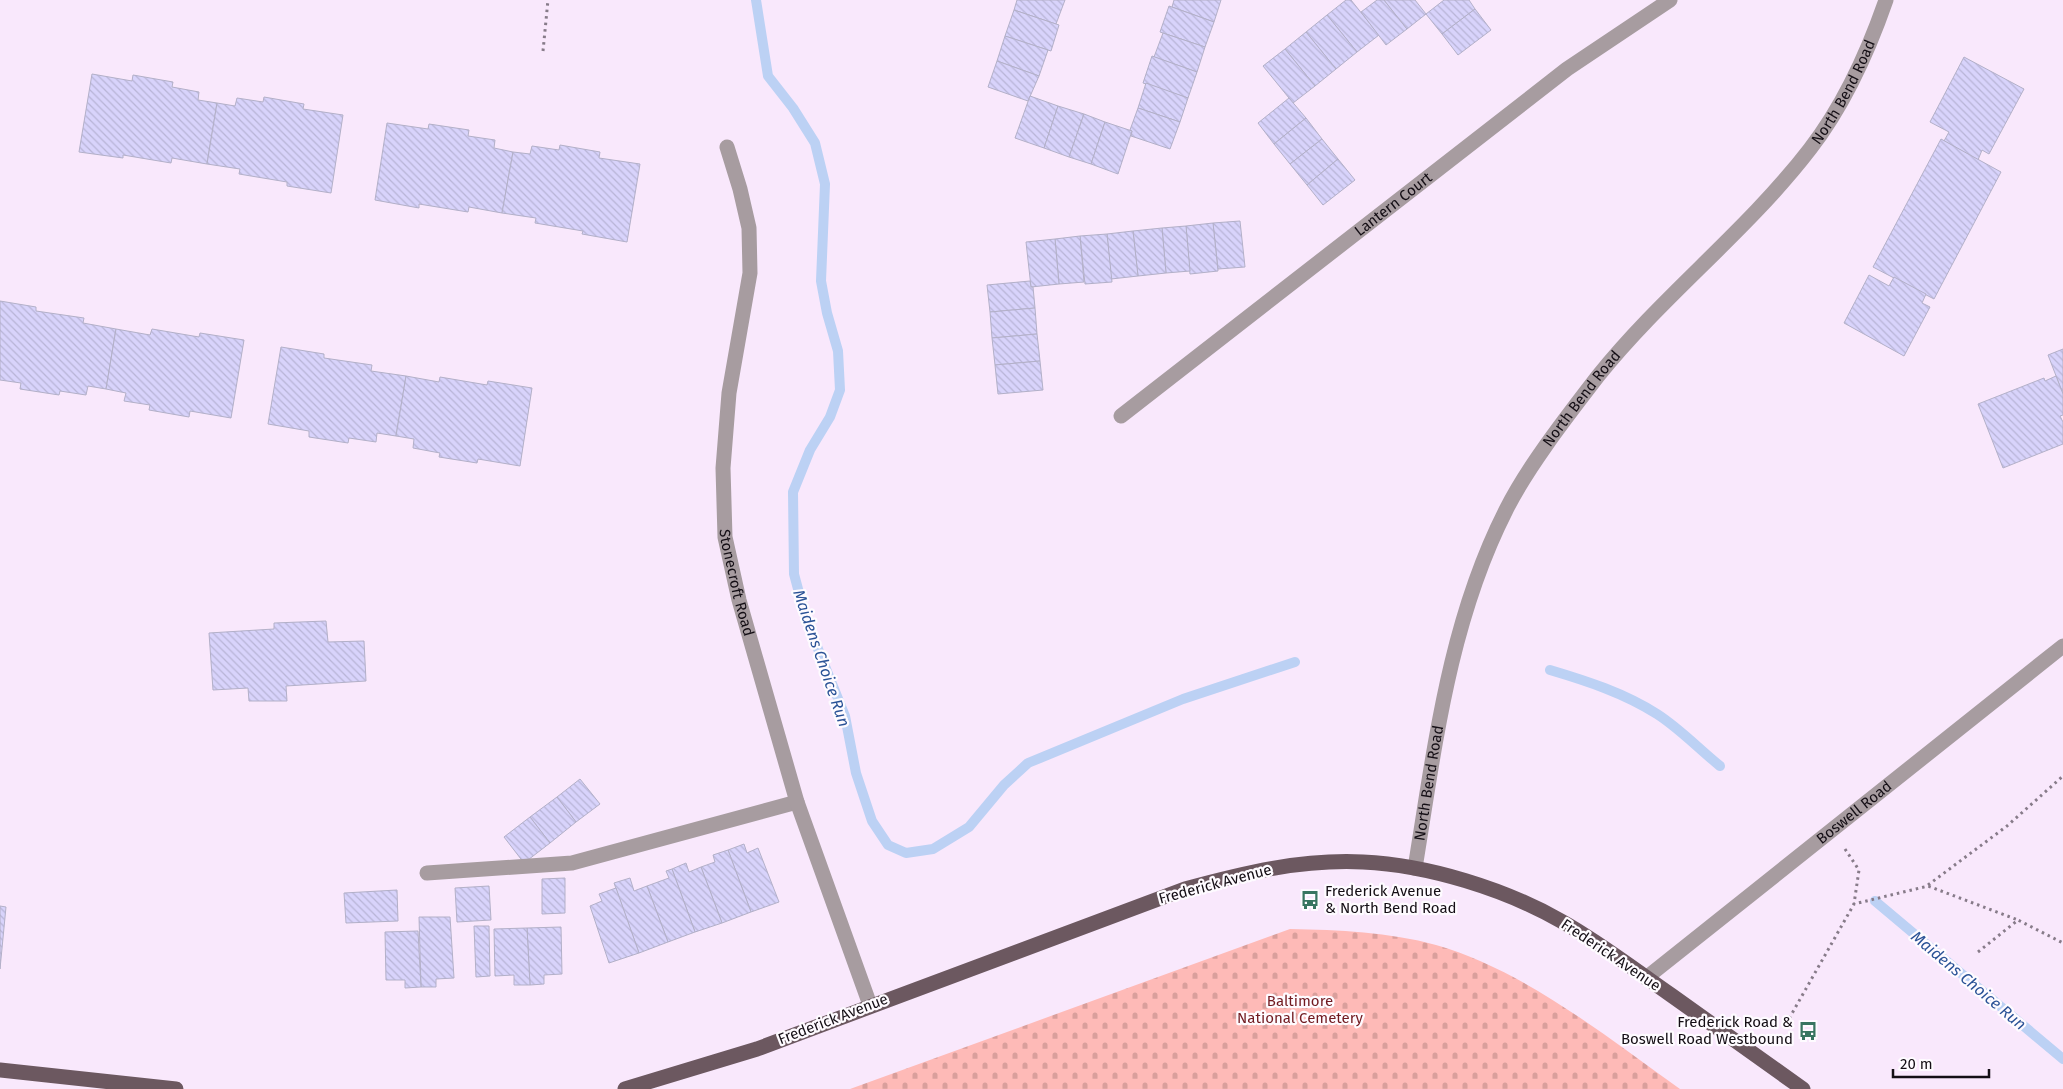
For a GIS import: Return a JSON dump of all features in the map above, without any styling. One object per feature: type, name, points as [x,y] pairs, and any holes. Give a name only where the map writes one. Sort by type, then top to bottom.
[{"type":"main road","name":"Frederick Avenue","points":[[626,1089],[757,1049],[870,1005],[1185,889],[1255,870],[1310,863],[1364,862],[1414,868],[1474,885],[1532,906],[1578,931],[1804,1089]]},
{"type":"main road","points":[[0,1070],[176,1089]]},
{"type":"street","name":"Lantern Court","points":[[1122,416],[1567,69],[1670,0]]},
{"type":"street","name":"North Bend Road","points":[[1414,868],[1437,728],[1454,646],[1477,573],[1506,508],[1546,446],[1599,376],[1648,320],[1767,197],[1810,148],[1844,96],[1876,31],[1886,0]]},
{"type":"street","name":"Stonecroft Road","points":[[727,147],[740,189],[749,228],[750,273],[729,393],[723,468],[725,537],[739,600],[798,802],[870,1005]]},
{"type":"street","name":"Boswell Road","points":[[1646,978],[2063,646]]},
{"type":"street","points":[[427,873],[572,863],[798,802]]},
{"type":"path","points":[[543,51],[548,0]]},
{"type":"path","points":[[1854,904],[1928,886],[2007,826],[2063,776]]},
{"type":"path","points":[[1786,1024],[1854,904],[1858,870],[1851,855],[1830,831]]},
{"type":"path","points":[[1928,886],[2018,920],[2063,943]]},
{"type":"path","points":[[1978,952],[2018,920]]},
{"type":"green space","name":"Baltimore National Cemetery","points":[[1290,929],[1382,934],[1436,945],[1469,956],[1502,971],[1564,1007],[1680,1089],[850,1089]]},
{"type":"building","points":[[1017,0],[1065,0],[1056,24],[1014,10]]},
{"type":"building","points":[[1174,0],[1221,0],[1214,22],[1172,7]]},
{"type":"building","points":[[1346,0],[1351,0],[1379,35],[1357,52],[1327,15]]},
{"type":"building","points":[[1377,0],[1384,0],[1407,29],[1386,45],[1361,12]]},
{"type":"building","points":[[1384,0],[1415,0],[1426,14],[1407,29]]},
{"type":"building","points":[[1444,0],[1469,0],[1475,9],[1442,34],[1426,14]]},
{"type":"building","points":[[1169,6],[1214,22],[1205,47],[1160,32]]},
{"type":"building","points":[[1475,9],[1491,30],[1458,55],[1442,34]]},
{"type":"building","points":[[1014,10],[1059,25],[1051,51],[1005,36]]},
{"type":"building","points":[[1327,15],[1357,52],[1336,69],[1306,32]]},
{"type":"building","points":[[1306,32],[1336,69],[1315,86],[1285,49]]},
{"type":"building","points":[[1163,33],[1205,47],[1197,72],[1154,57]]},
{"type":"building","points":[[1005,36],[1048,50],[1039,76],[997,61]]},
{"type":"building","points":[[1285,49],[1315,86],[1293,103],[1263,66]]},
{"type":"building","points":[[1152,56],[1197,72],[1188,98],[1143,83]]},
{"type":"building","points":[[1964,57],[2024,89],[1989,154],[1982,150],[1978,160],[1944,141],[1949,132],[1930,122]]},
{"type":"building","points":[[997,61],[1039,76],[1028,101],[988,87]]},
{"type":"building","points":[[92,74],[132,81],[133,75],[173,82],[172,87],[199,92],[198,100],[217,103],[207,164],[172,158],[171,163],[123,155],[123,158],[79,152]]},
{"type":"building","points":[[1146,83],[1188,98],[1180,122],[1138,108]]},
{"type":"building","points":[[1030,96],[1058,106],[1044,148],[1015,138]]},
{"type":"building","points":[[264,97],[304,104],[303,109],[343,115],[331,193],[287,186],[287,182],[239,174],[240,169],[207,164],[217,103],[235,106],[237,98],[263,102]]},
{"type":"building","points":[[1289,98],[1306,118],[1274,144],[1258,123]]},
{"type":"building","points":[[1058,106],[1084,114],[1069,157],[1044,148]]},
{"type":"building","points":[[1138,108],[1180,122],[1170,149],[1131,136],[1132,131],[1130,130]]},
{"type":"building","points":[[1084,114],[1105,122],[1091,164],[1069,157]]},
{"type":"building","points":[[1306,118],[1322,139],[1290,164],[1274,144]]},
{"type":"building","points":[[1105,122],[1132,131],[1118,174],[1091,164]]},
{"type":"building","points":[[387,123],[428,129],[429,124],[469,130],[468,136],[495,140],[494,148],[513,152],[502,213],[469,207],[468,212],[419,204],[419,208],[375,200]]},
{"type":"building","points":[[1322,139],[1338,159],[1307,185],[1290,164]]},
{"type":"building","points":[[1941,139],[2001,172],[1934,299],[1873,267]]},
{"type":"building","points":[[560,145],[600,152],[599,158],[640,164],[627,242],[582,234],[583,231],[535,223],[536,218],[502,213],[513,152],[530,154],[532,146],[559,150]]},
{"type":"building","points":[[1338,159],[1355,180],[1323,205],[1307,185]]},
{"type":"building","points":[[1240,221],[1245,267],[1218,269],[1213,223]]},
{"type":"building","points":[[1213,223],[1218,271],[1190,274],[1186,226]]},
{"type":"building","points":[[1186,226],[1190,271],[1166,273],[1162,228]]},
{"type":"building","points":[[1162,228],[1166,273],[1138,276],[1133,231]]},
{"type":"building","points":[[1133,231],[1138,276],[1111,279],[1107,234]]},
{"type":"building","points":[[1107,234],[1112,282],[1085,284],[1080,236]]},
{"type":"building","points":[[1080,236],[1084,282],[1059,284],[1055,239]]},
{"type":"building","points":[[1055,239],[1059,284],[1031,287],[1026,242]]},
{"type":"building","points":[[1869,275],[1889,286],[1894,277],[1926,294],[1922,303],[1930,307],[1904,356],[1844,323]]},
{"type":"building","points":[[1030,281],[1031,287],[1033,287],[1035,308],[990,312],[987,285]]},
{"type":"building","points":[[0,301],[36,307],[36,311],[84,318],[83,323],[116,329],[106,389],[88,386],[86,395],[60,391],[59,395],[20,389],[21,383],[0,380]]},
{"type":"building","points":[[1035,308],[1037,334],[992,338],[990,312]]},
{"type":"building","points":[[116,329],[150,335],[152,329],[199,337],[200,333],[244,340],[231,418],[190,411],[189,417],[149,410],[150,405],[124,401],[126,393],[106,389]]},
{"type":"building","points":[[1037,334],[1040,361],[995,365],[992,338]]},
{"type":"building","points":[[281,347],[324,354],[324,358],[372,365],[371,371],[406,376],[396,436],[377,433],[376,442],[349,438],[348,443],[309,437],[309,431],[268,424]]},
{"type":"building","points":[[2063,349],[2063,394],[2048,355]]},
{"type":"building","points":[[1040,361],[1043,390],[998,394],[995,365]]},
{"type":"building","points":[[406,376],[439,382],[440,377],[487,385],[488,381],[532,388],[520,466],[478,459],[477,463],[439,457],[440,453],[413,448],[414,439],[396,436]]},
{"type":"building","points":[[2056,376],[2063,394],[2063,415],[2060,416],[2063,422],[2063,444],[2003,468],[1978,404],[2044,378],[2045,381]]},
{"type":"building","points":[[326,621],[328,642],[364,641],[366,681],[286,686],[287,701],[249,701],[248,688],[213,690],[209,633],[274,629],[274,623]]},
{"type":"building","points":[[580,779],[600,804],[576,822],[557,797]]},
{"type":"building","points":[[557,797],[576,822],[550,843],[530,817]]},
{"type":"building","points":[[530,817],[550,843],[524,863],[504,837]]},
{"type":"building","points":[[744,844],[747,853],[758,848],[779,902],[751,912],[728,850]]},
{"type":"building","points":[[728,850],[751,912],[722,923],[701,867],[715,862],[713,855]]},
{"type":"building","points":[[686,863],[689,872],[701,867],[722,923],[695,932],[672,869]]},
{"type":"building","points":[[672,869],[695,932],[668,942],[647,886],[669,878],[666,871]]},
{"type":"building","points":[[565,878],[565,913],[542,914],[542,879]]},
{"type":"building","points":[[630,878],[634,891],[647,886],[668,942],[639,953],[614,883]]},
{"type":"building","points":[[489,886],[491,920],[457,922],[455,888]]},
{"type":"building","points":[[616,888],[639,953],[609,963],[590,906],[602,901],[599,894]]},
{"type":"building","points":[[397,890],[398,921],[346,923],[344,893]]},
{"type":"building","points":[[0,906],[6,907],[0,969]]},
{"type":"building","points":[[419,917],[450,917],[454,978],[436,979],[436,987],[421,987]]},
{"type":"building","points":[[474,926],[489,926],[490,976],[476,977]]},
{"type":"building","points":[[561,927],[562,974],[544,975],[544,984],[530,985],[527,928]]},
{"type":"building","points":[[527,928],[530,985],[514,985],[514,975],[495,976],[494,929]]},
{"type":"building","points":[[418,931],[421,987],[405,988],[405,980],[386,980],[385,932]]},
{"type":"waterway","name":"Maidens Choice Run","points":[[756,0],[768,76],[793,108],[815,143],[825,184],[821,281],[827,313],[838,351],[840,390],[830,417],[810,450],[793,492],[794,574],[806,619],[845,716],[856,773],[872,821],[888,845],[906,853],[933,849],[969,827],[1004,785],[1028,763],[1183,699],[1295,662]]},
{"type":"waterway","name":"Maidens Choice Run","points":[[1550,670],[1605,688],[1657,714],[1720,766]]},
{"type":"waterway","name":"Maidens Choice Run","points":[[1875,901],[2063,1059]]},
{"type":"place","name":"Frederick Avenue & North Bend Road","points":[[1310,900]]},
{"type":"place","name":"Frederick Road & Boswell Road Westbound","points":[[1808,1031]]}]
